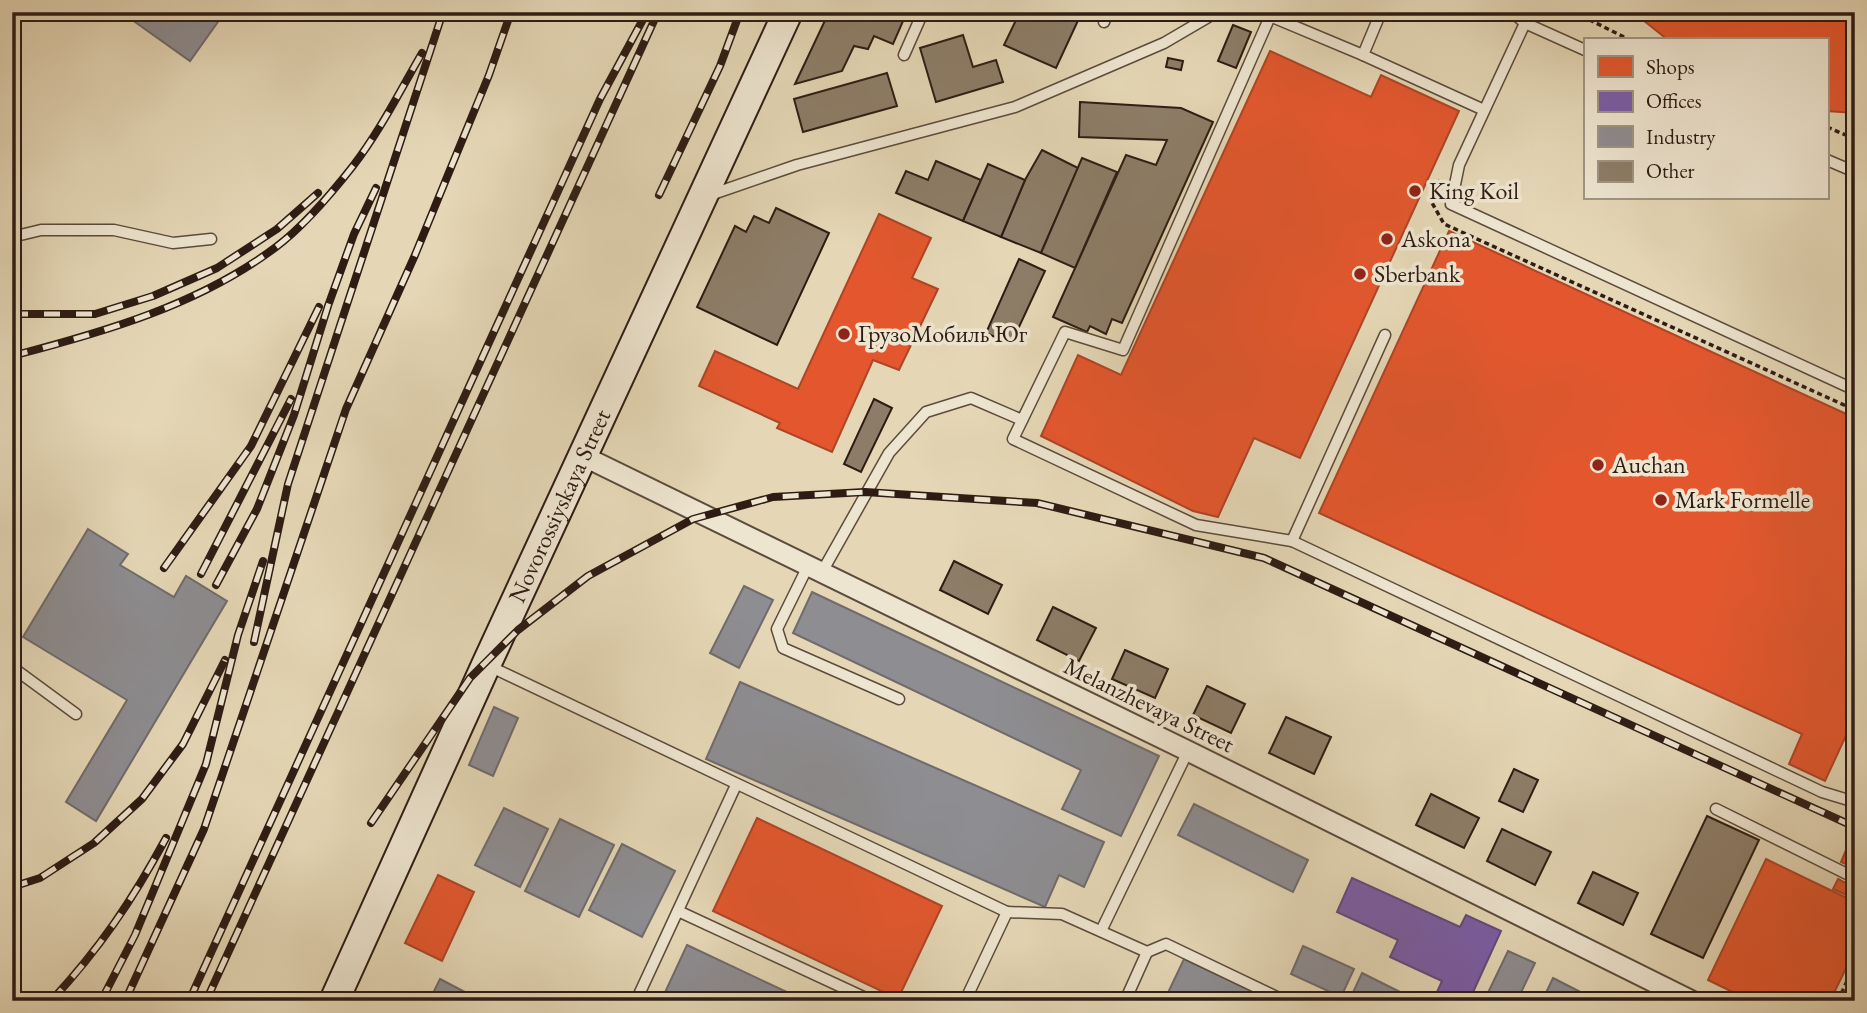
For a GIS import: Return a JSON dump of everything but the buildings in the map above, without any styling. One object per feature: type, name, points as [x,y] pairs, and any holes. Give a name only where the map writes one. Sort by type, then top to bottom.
[{"type":"main road","name":"Novorossiyskaya Street","points":[[334,1001],[788,12]]},
{"type":"street","name":"Melanzhevaya Street","points":[[583,456],[1692,1001]]},
{"type":"lane","points":[[904,55],[923,12]]},
{"type":"lane","points":[[702,198],[797,166],[1016,107],[1164,43],[1217,12]]},
{"type":"lane","points":[[1363,55],[1381,12]]},
{"type":"lane","points":[[1512,12],[1584,49]]},
{"type":"lane","points":[[1484,110],[1271,14],[1123,350],[1065,332],[1013,439],[1196,525],[1292,541],[1822,792],[1855,802]]},
{"type":"lane","points":[[1525,18],[1459,165],[1451,204],[1855,390]]},
{"type":"lane","points":[[1828,160],[1855,172]]},
{"type":"lane","points":[[12,237],[41,230],[114,230],[173,243],[211,239]]},
{"type":"lane","points":[[1292,541],[1385,335]]},
{"type":"lane","points":[[899,699],[783,648],[777,629],[889,453],[926,412],[971,398],[1022,420]]},
{"type":"lane","points":[[486,665],[1007,912],[1062,914],[1147,952]]},
{"type":"lane","points":[[12,667],[76,714]]},
{"type":"lane","points":[[1101,931],[1188,751]]},
{"type":"lane","points":[[636,1001],[736,785]]},
{"type":"lane","points":[[1716,809],[1855,878]]},
{"type":"lane","points":[[678,911],[872,1001]]},
{"type":"lane","points":[[965,1001],[1007,912]]},
{"type":"lane","points":[[1125,1001],[1147,952],[1166,944],[1285,1001]]},
{"type":"path","points":[[1574,12],[1626,38]]},
{"type":"path","points":[[1828,127],[1855,139]]},
{"type":"path","points":[[1838,1001],[1855,964]]},
{"type":"railway","points":[[254,642],[288,484],[443,12]]},
{"type":"railway","points":[[125,1001],[204,829],[346,409],[415,255],[489,75],[511,12]]},
{"type":"railway","points":[[189,1001],[600,99],[647,12]]},
{"type":"railway","points":[[206,1001],[658,12]]},
{"type":"railway","points":[[659,195],[720,66],[740,12]]},
{"type":"railway","points":[[12,356],[116,326],[183,301],[215,285],[276,247],[307,220],[363,153],[422,53]]},
{"type":"railway","points":[[216,585],[257,509],[294,415],[354,234],[376,188]]},
{"type":"railway","points":[[12,314],[95,314],[153,296],[217,268],[277,229],[318,193]]},
{"type":"railway","points":[[164,568],[251,446],[319,307]]},
{"type":"railway","points":[[201,574],[291,399]]},
{"type":"railway","points":[[371,823],[470,678],[518,630],[588,576],[693,519],[773,497],[865,492],[1037,503],[1264,558],[1855,827]]},
{"type":"railway","points":[[101,1001],[135,935],[206,764],[238,635],[263,561]]},
{"type":"railway","points":[[12,887],[40,878],[94,843],[142,799],[183,744],[225,660]]},
{"type":"railway","points":[[51,1001],[114,923],[141,883],[166,838]]},
{"type":"place","name":"King Koil","points":[[1415,191]]},
{"type":"place","name":"Askona","points":[[1387,239]]},
{"type":"place","name":"Sberbank","points":[[1360,274]]},
{"type":"place","name":"ГрузоМобиль Юг","points":[[844,334]]},
{"type":"place","name":"Auchan","points":[[1598,465]]},
{"type":"place","name":"Mark Formelle","points":[[1661,500]]}]
